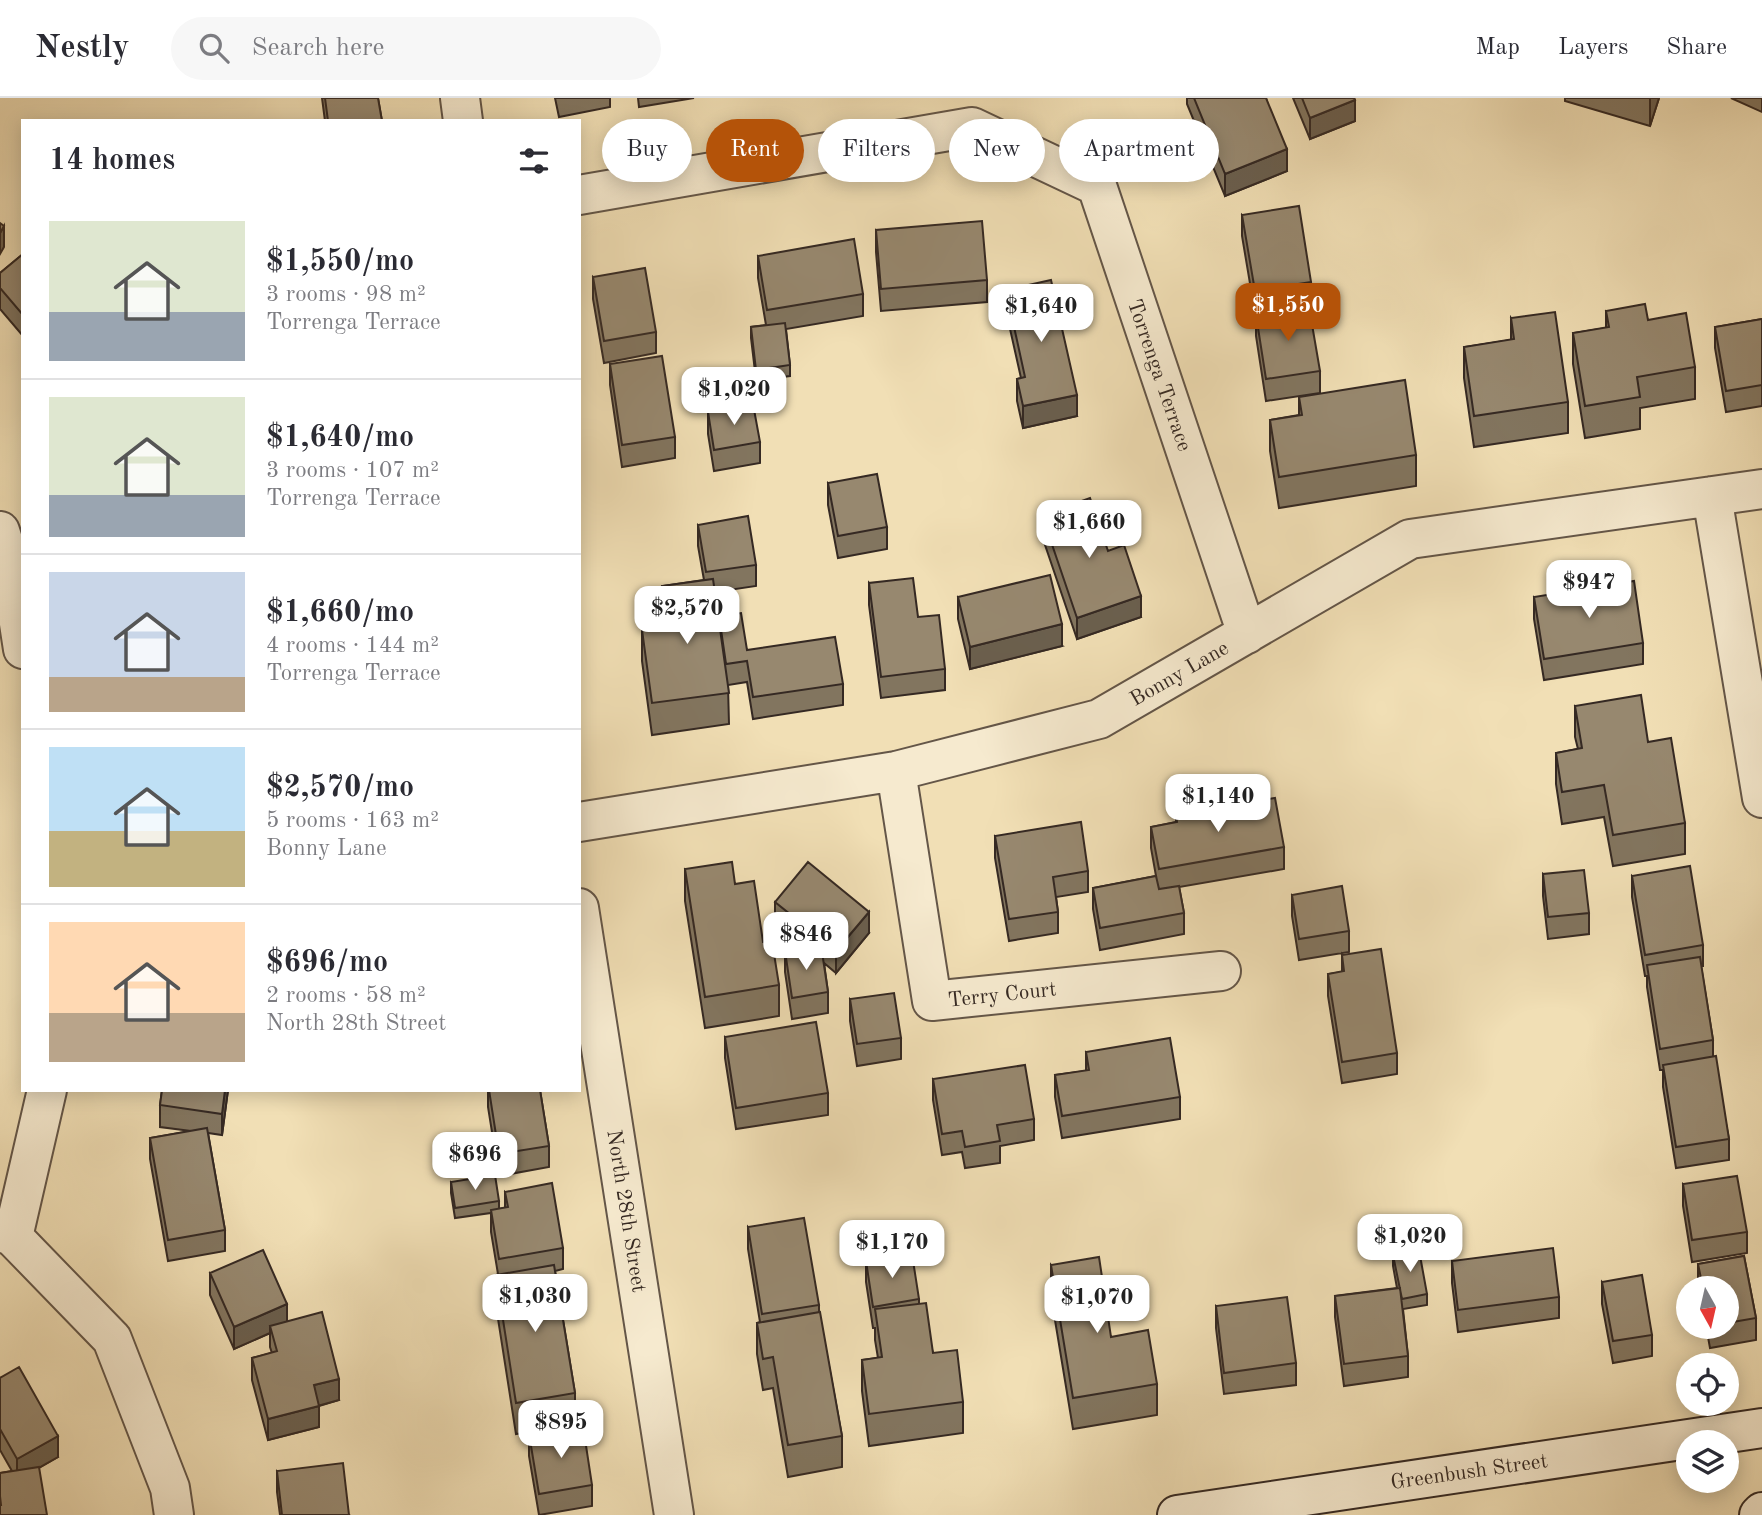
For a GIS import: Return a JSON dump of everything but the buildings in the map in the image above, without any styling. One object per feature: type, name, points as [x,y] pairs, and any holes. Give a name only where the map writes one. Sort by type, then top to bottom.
[{"type":"street","points":[[460,98],[463,119]]},
{"type":"street","name":"Torrenga Terrace","points":[[581,195],[972,127],[1097,186],[1247,634]]},
{"type":"street","name":"Bonny Lane","points":[[581,822],[896,771],[1099,719],[1410,539],[1762,489]]},
{"type":"street","points":[[1712,496],[1762,798]]},
{"type":"street","points":[[0,531],[9,559],[21,636]]},
{"type":"street","name":"Terry Court","points":[[896,771],[932,1001],[1221,971]]},
{"type":"street","name":"North 28th Street","points":[[581,921],[674,1515]]},
{"type":"street","points":[[46,1092],[6,1234],[112,1339],[170,1488],[174,1515]]},
{"type":"street","name":"Greenbush Street","points":[[1177,1515],[1762,1428]]}]
